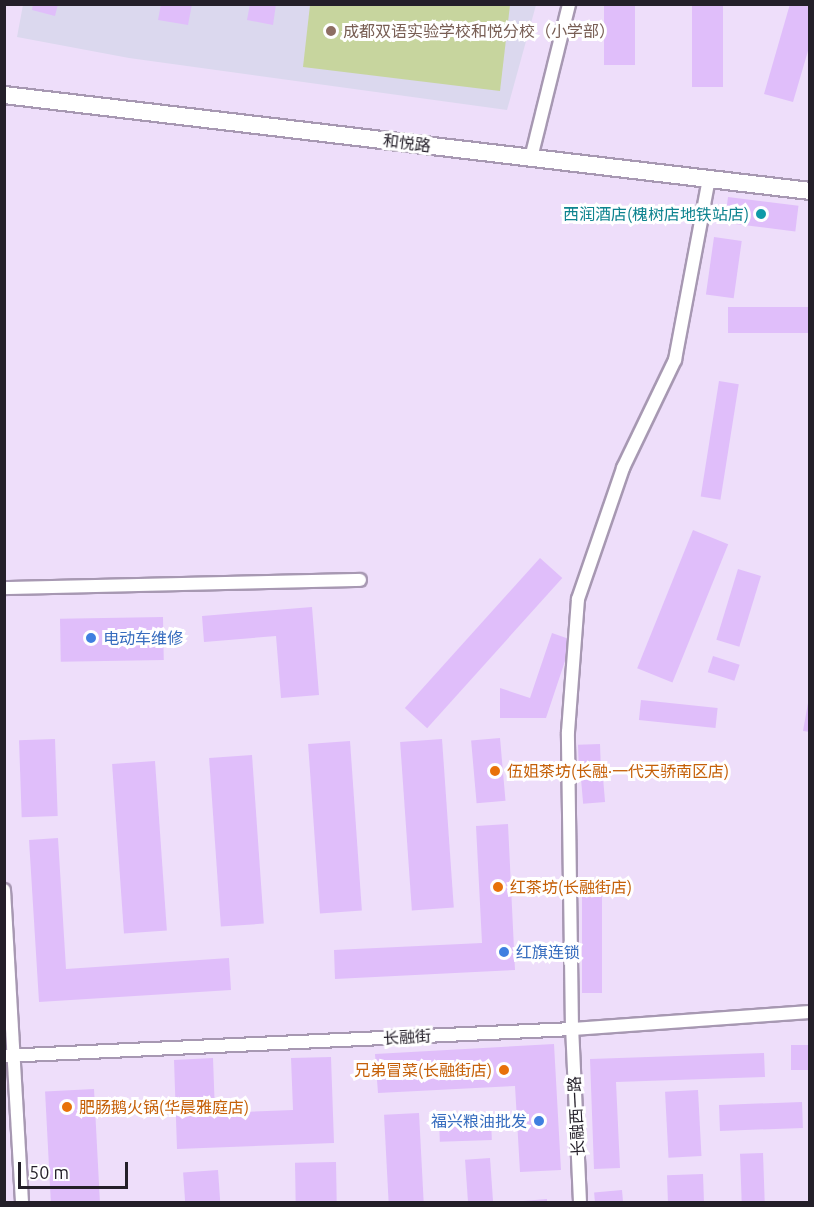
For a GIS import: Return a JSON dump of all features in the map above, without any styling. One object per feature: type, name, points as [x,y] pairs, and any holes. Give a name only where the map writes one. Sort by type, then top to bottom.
[{"type":"street","points":[[531,158],[569,4]]},
{"type":"street","name":"和悦路","points":[[4,95],[810,191]]},
{"type":"street","name":"长融西一路","points":[[580,1203],[572,1029],[568,732],[578,599],[623,468],[675,360],[709,179]]},
{"type":"street","points":[[4,588],[360,580]]},
{"type":"street","points":[[4,890],[8,1056],[22,1203]]},
{"type":"street","name":"长融街","points":[[8,1056],[572,1029],[810,1012]]},
{"type":"shaded area","name":"成都双语实验学校和悦分校（小学部）","points":[[23,5],[536,5],[507,110],[129,58],[17,37]]},
{"type":"green space","points":[[310,5],[510,5],[500,91],[303,67]]},
{"type":"building","points":[[33,4],[58,4],[55,16],[32,10]]},
{"type":"building","points":[[161,4],[192,4],[188,25],[158,20]]},
{"type":"building","points":[[250,4],[276,4],[273,25],[247,20]]},
{"type":"building","points":[[604,4],[635,4],[635,65],[604,65]]},
{"type":"building","points":[[692,4],[723,4],[723,87],[692,87]]},
{"type":"building","points":[[790,4],[810,4],[810,44],[793,102],[764,94]]},
{"type":"building","name":"西润酒店(槐树店地铁站店)","points":[[728,197],[798,206],[795,231],[725,223]]},
{"type":"building","points":[[714,237],[742,241],[734,298],[706,294]]},
{"type":"building","points":[[728,307],[810,307],[810,333],[728,333]]},
{"type":"building","points":[[719,381],[739,384],[720,500],[701,497]]},
{"type":"building","points":[[693,530],[728,544],[672,682],[637,668]]},
{"type":"building","points":[[540,558],[562,578],[427,728],[405,708]]},
{"type":"building","points":[[738,569],[761,576],[739,647],[716,640]]},
{"type":"building","points":[[312,607],[319,695],[281,698],[276,636],[204,642],[202,616]]},
{"type":"building","points":[[163,617],[164,660],[61,662],[60,619]]},
{"type":"building","points":[[552,633],[572,640],[546,718],[500,718],[500,688],[530,698]]},
{"type":"building","points":[[713,656],[740,665],[734,681],[708,672]]},
{"type":"building","points":[[641,700],[718,708],[715,728],[639,720]]},
{"type":"building","points":[[808,703],[810,703],[810,732],[803,731]]},
{"type":"building","points":[[500,738],[505,801],[477,803],[471,741]]},
{"type":"building","points":[[55,739],[58,816],[22,817],[19,740]]},
{"type":"building","points":[[442,739],[454,908],[412,911],[400,742]]},
{"type":"building","points":[[350,741],[362,911],[320,914],[308,744]]},
{"type":"building","points":[[600,744],[601,768],[579,769],[578,745]]},
{"type":"building","points":[[252,755],[264,924],[221,927],[209,758]]},
{"type":"building","points":[[155,761],[167,931],[124,934],[112,764]]},
{"type":"building","points":[[603,778],[605,802],[583,804],[581,780]]},
{"type":"building","points":[[508,824],[515,970],[335,979],[334,950],[482,943],[476,826]]},
{"type":"building","points":[[58,838],[66,969],[229,958],[231,990],[39,1002],[29,840]]},
{"type":"building","points":[[582,892],[602,892],[602,993],[582,993]]},
{"type":"building","points":[[554,1044],[561,1170],[520,1172],[515,1086],[378,1093],[375,1054]]},
{"type":"building","points":[[791,1045],[810,1045],[810,1070],[791,1070]]},
{"type":"building","points":[[764,1053],[765,1077],[616,1082],[620,1168],[594,1169],[590,1059]]},
{"type":"building","points":[[331,1057],[334,1143],[177,1149],[174,1060],[213,1058],[215,1113],[293,1110],[291,1058]]},
{"type":"building","points":[[94,1089],[100,1202],[51,1202],[45,1092]]},
{"type":"building","points":[[698,1090],[701,1156],[668,1158],[665,1092]]},
{"type":"building","points":[[802,1102],[803,1128],[720,1131],[719,1105]]},
{"type":"building","points":[[419,1113],[424,1202],[389,1202],[384,1115]]},
{"type":"building","points":[[491,1117],[492,1140],[440,1142],[439,1119]]},
{"type":"building","points":[[763,1153],[765,1202],[742,1202],[740,1154]]},
{"type":"building","points":[[490,1158],[493,1202],[468,1202],[465,1160]]},
{"type":"building","points":[[336,1162],[337,1202],[296,1202],[295,1163]]},
{"type":"building","points":[[218,1170],[220,1202],[185,1202],[183,1172]]},
{"type":"building","points":[[703,1174],[704,1202],[668,1202],[667,1175]]},
{"type":"building","points":[[622,1190],[623,1202],[595,1202],[594,1192]]},
{"type":"building","points":[[547,1199],[547,1202],[523,1202],[523,1201]]},
{"type":"place","name":"成都双语实验学校和悦分校（小学部）","points":[[331,31]]},
{"type":"place","name":"西润酒店(槐树店地铁站店)","points":[[761,214]]},
{"type":"place","name":"电动车维修","points":[[91,638]]},
{"type":"place","name":"伍姐茶坊(长融·一代天骄南区店)","points":[[495,771]]},
{"type":"place","name":"红茶坊(长融街店)","points":[[498,887]]},
{"type":"place","name":"红旗连锁","points":[[504,952]]},
{"type":"place","name":"兄弟冒菜(长融街店)","points":[[504,1070]]},
{"type":"place","name":"肥肠鹅火锅(华晨雅庭店)","points":[[67,1107]]},
{"type":"place","name":"福兴粮油批发","points":[[539,1121]]}]
